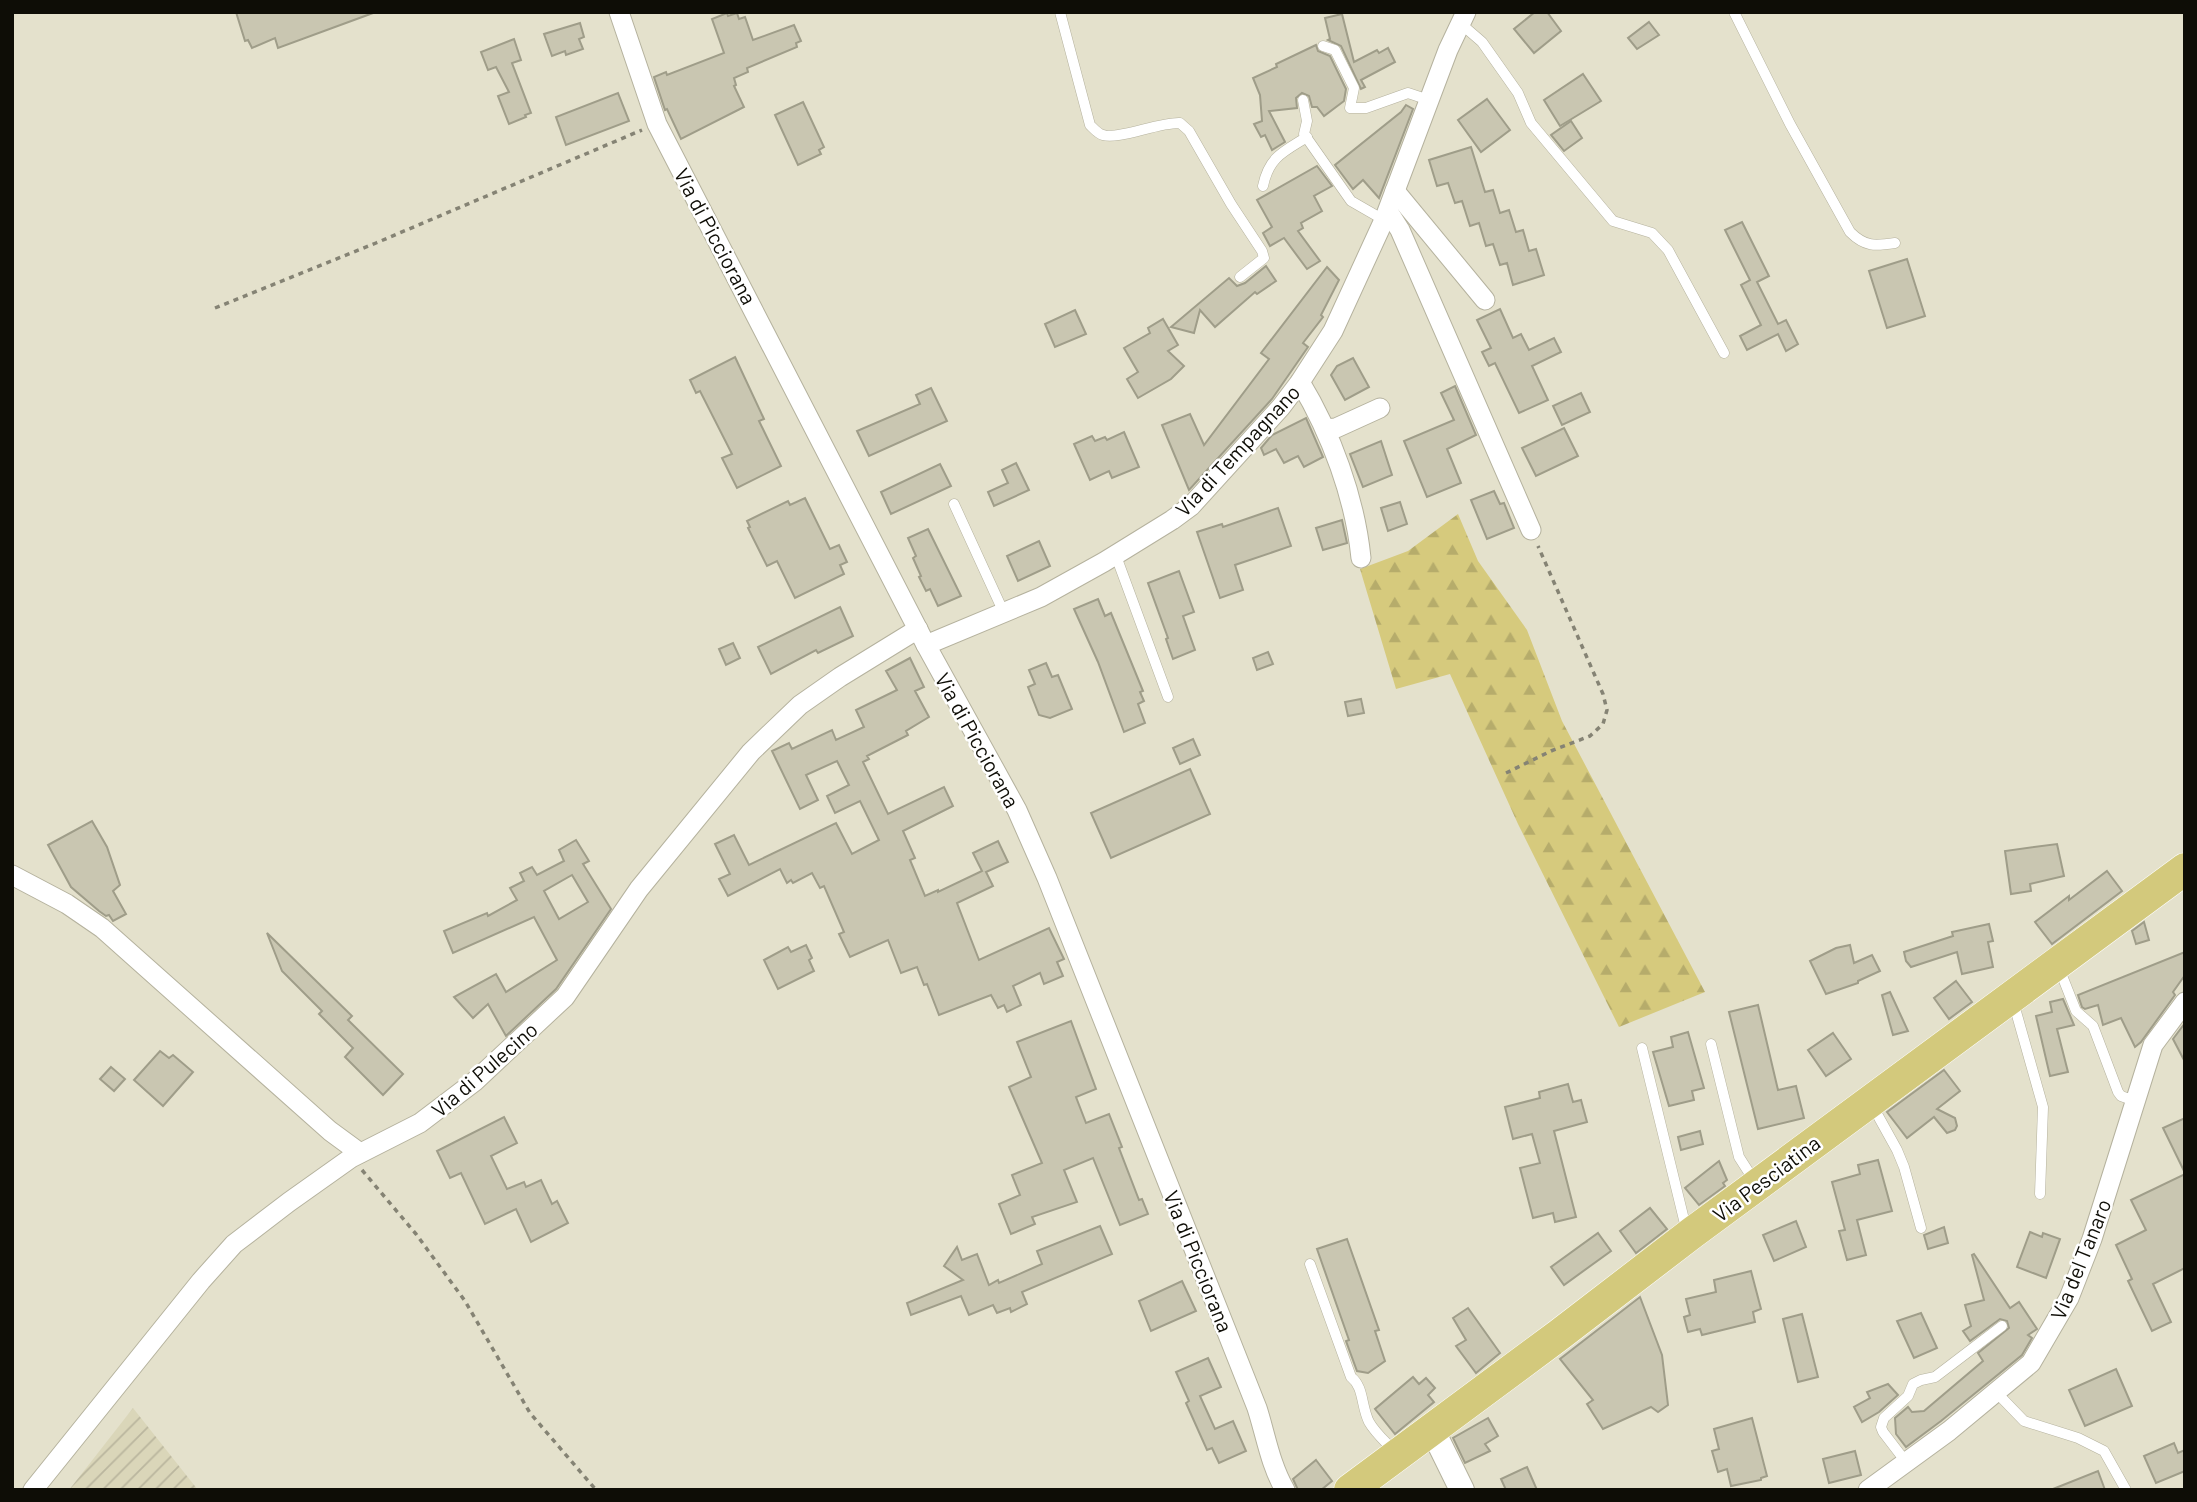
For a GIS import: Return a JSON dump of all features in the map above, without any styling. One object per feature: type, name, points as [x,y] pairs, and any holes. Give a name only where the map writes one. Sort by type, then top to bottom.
[{"type":"main road","name":"Via Pesciatina","points":[[1350,1490],[1688,1236],[2185,869]]},
{"type":"street","name":"Via di Picciorana","points":[[619,12],[657,124],[922,637],[1017,810],[1048,878],[1257,1408],[1272,1465],[1285,1490]]},
{"type":"street","name":"Via di Tempagnano","points":[[922,637],[1004,613],[1041,597],[1116,556],[1191,506],[1281,407],[1332,331],[1386,216],[1463,18]]},
{"type":"street","points":[[1395,191],[1485,300]]},
{"type":"street","points":[[1386,216],[1400,230],[1531,530]]},
{"type":"street","points":[[1300,382],[1325,429],[1357,523],[1361,558]]},
{"type":"street","points":[[1325,429],[1336,428],[1380,408]]},
{"type":"street","name":"Via di Pulecino","points":[[33,1490],[201,1281],[234,1244],[356,1156],[420,1123],[474,1082],[565,997],[639,889],[751,752],[800,705],[840,677],[922,637]]},
{"type":"street","points":[[12,874],[67,904],[102,928],[356,1156]]},
{"type":"street","name":"Via del Tanaro","points":[[1868,1490],[1949,1431],[2031,1363],[2069,1298],[2092,1239],[2153,1045],[2185,1003]]},
{"type":"street","points":[[1432,1429],[1462,1490]]},
{"type":"lane","points":[[1060,12],[1090,125],[1096,131],[1104,136],[1116,135],[1166,122],[1180,123],[1189,131],[1262,251],[1264,258],[1240,277]]},
{"type":"lane","points":[[1734,12],[1790,124],[1850,232],[1859,242],[1876,246],[1895,243]]},
{"type":"lane","points":[[1463,18],[1518,93],[1531,123],[1613,221],[1652,233],[1668,250],[1724,354]]},
{"type":"lane","points":[[1323,47],[1335,50],[1352,82],[1354,89],[1350,108],[1366,108],[1408,93],[1429,100]]},
{"type":"lane","points":[[1303,100],[1307,121],[1304,134],[1351,201],[1386,216]]},
{"type":"lane","points":[[1263,186],[1266,170],[1274,158],[1307,137]]},
{"type":"lane","points":[[954,504],[1004,613]]},
{"type":"lane","points":[[1116,556],[1168,697]]},
{"type":"lane","points":[[2057,964],[2076,1011],[2094,1026],[2118,1092],[2121,1096],[2135,1101]]},
{"type":"lane","points":[[2012,997],[2043,1107],[2040,1194]]},
{"type":"lane","points":[[1712,1044],[1739,1157],[1758,1185]]},
{"type":"lane","points":[[1642,1048],[1688,1236]]},
{"type":"lane","points":[[1870,1101],[1905,1167],[1921,1228]]},
{"type":"lane","points":[[1310,1264],[1350,1377],[1357,1382],[1368,1421],[1375,1432],[1398,1454]]},
{"type":"lane","points":[[1906,1462],[1883,1432],[1881,1427],[1884,1418],[1908,1396],[1913,1384],[1942,1372],[2002,1326]]},
{"type":"lane","points":[[1996,1392],[2024,1421],[2078,1438],[2104,1451],[2126,1490]]},
{"type":"path","points":[[215,308],[657,124]]},
{"type":"path","points":[[1506,773],[1590,736],[1603,723],[1607,710],[1603,694],[1531,530]]},
{"type":"path","points":[[356,1156],[465,1301],[530,1413],[596,1490]]},
{"type":"shaded area","points":[[133,1408],[198,1490],[69,1490]]},
{"type":"green space","points":[[1458,514],[1478,561],[1527,630],[1562,721],[1705,992],[1619,1027],[1518,824],[1450,674],[1396,689],[1360,569],[1408,551]]},
{"type":"building","points":[[236,12],[373,13],[278,48],[275,38],[252,48],[248,40],[245,41]]},
{"type":"building","points":[[1535,12],[1547,12],[1561,31],[1534,53],[1514,29]]},
{"type":"building","points":[[727,13],[728,16],[737,13],[739,19],[745,17],[753,40],[794,25],[801,41],[796,43],[797,47],[747,68],[748,72],[734,78],[734,86],[744,107],[681,139],[667,109],[665,110],[654,77],[666,72],[667,75],[724,53],[712,19]]},
{"type":"building","points":[[1342,14],[1354,62],[1377,50],[1379,53],[1388,48],[1395,62],[1361,80],[1365,87],[1361,89],[1341,46],[1328,40],[1330,39],[1325,18]]},
{"type":"building","points":[[1649,22],[1659,35],[1637,49],[1628,38]]},
{"type":"building","points":[[580,23],[584,37],[579,39],[583,49],[566,55],[565,51],[552,56],[544,34]]},
{"type":"building","points":[[514,39],[521,60],[512,63],[531,113],[509,124],[498,96],[509,92],[496,67],[488,70],[481,52]]},
{"type":"building","points":[[1316,45],[1318,51],[1330,56],[1346,89],[1344,101],[1324,116],[1317,107],[1312,107],[1309,96],[1302,93],[1296,98],[1297,108],[1269,111],[1285,142],[1272,150],[1265,135],[1261,137],[1254,124],[1262,121],[1260,95],[1253,78]]},
{"type":"building","points":[[1583,74],[1601,101],[1560,126],[1544,100]]},
{"type":"building","points":[[618,93],[629,121],[566,145],[556,117]]},
{"type":"building","points":[[1487,99],[1510,130],[1481,152],[1458,120]]},
{"type":"building","points":[[803,102],[824,147],[819,150],[821,154],[798,165],[775,115]]},
{"type":"building","points":[[1406,105],[1413,109],[1379,198],[1363,180],[1353,189],[1335,165],[1401,112]]},
{"type":"building","points":[[1571,121],[1582,138],[1564,151],[1551,135]]},
{"type":"building","points":[[1471,147],[1485,192],[1493,190],[1500,213],[1509,210],[1516,232],[1523,230],[1529,251],[1536,249],[1544,275],[1513,285],[1507,263],[1500,265],[1493,244],[1486,246],[1479,223],[1470,226],[1462,201],[1455,203],[1448,183],[1437,186],[1429,160]]},
{"type":"building","points":[[1317,166],[1332,186],[1314,196],[1322,211],[1301,223],[1303,228],[1298,231],[1320,261],[1307,269],[1284,238],[1270,246],[1263,233],[1272,227],[1257,200]]},
{"type":"building","points":[[1742,222],[1769,276],[1757,282],[1778,324],[1786,320],[1798,344],[1786,351],[1778,334],[1747,350],[1740,336],[1761,325],[1741,285],[1750,280],[1725,230]]},
{"type":"building","points":[[1907,259],[1925,316],[1887,328],[1869,271]]},
{"type":"building","points":[[1266,266],[1276,281],[1257,294],[1255,292],[1215,327],[1200,310],[1194,333],[1171,327],[1229,278],[1237,286]]},
{"type":"building","points":[[1327,267],[1339,280],[1321,315],[1323,317],[1303,343],[1308,347],[1272,399],[1189,490],[1162,425],[1190,414],[1204,445],[1269,359],[1261,353]]},
{"type":"building","points":[[1500,309],[1513,338],[1521,334],[1529,350],[1554,338],[1561,352],[1532,366],[1548,400],[1519,413],[1495,363],[1489,366],[1482,352],[1491,348],[1477,320]]},
{"type":"building","points":[[1075,310],[1086,334],[1055,347],[1045,324]]},
{"type":"building","points":[[1163,319],[1178,345],[1168,351],[1184,366],[1171,379],[1138,398],[1127,379],[1138,372],[1124,348],[1150,333],[1148,328]]},
{"type":"building","points":[[735,357],[764,419],[759,421],[781,466],[737,488],[722,458],[732,454],[700,391],[696,393],[690,380]]},
{"type":"building","points":[[1353,358],[1369,387],[1345,400],[1331,375],[1337,366]]},
{"type":"building","points":[[1455,386],[1476,435],[1447,449],[1461,483],[1427,497],[1404,441],[1454,420],[1441,393]]},
{"type":"building","points":[[931,388],[947,421],[869,456],[857,431],[920,404],[916,395]]},
{"type":"building","points":[[1581,393],[1590,412],[1562,425],[1553,406]]},
{"type":"building","points":[[1306,418],[1323,457],[1304,467],[1298,456],[1284,463],[1276,449],[1264,455],[1261,448],[1272,435]]},
{"type":"building","points":[[1564,428],[1578,456],[1536,476],[1522,448]]},
{"type":"building","points":[[1124,432],[1139,467],[1112,478],[1109,471],[1090,480],[1074,444],[1092,436],[1095,441],[1105,437],[1107,440]]},
{"type":"building","points":[[1381,441],[1392,475],[1363,487],[1350,454]]},
{"type":"building","points":[[1016,463],[1029,490],[994,506],[988,492],[1008,483],[1002,470]]},
{"type":"building","points":[[940,464],[951,486],[891,514],[881,492]]},
{"type":"building","points":[[1494,491],[1500,504],[1504,503],[1514,528],[1487,539],[1471,500]]},
{"type":"building","points":[[805,498],[830,549],[839,545],[847,562],[840,565],[844,574],[795,598],[777,561],[767,566],[747,521],[788,501],[790,505]]},
{"type":"building","points":[[1400,502],[1407,524],[1388,531],[1381,508]]},
{"type":"building","points":[[1278,508],[1291,546],[1235,565],[1243,590],[1220,598],[1197,532],[1222,524],[1223,527]]},
{"type":"building","points":[[1342,520],[1347,543],[1323,550],[1316,528]]},
{"type":"building","points":[[928,529],[961,596],[938,606],[930,589],[926,591],[919,577],[921,576],[913,558],[916,556],[908,538]]},
{"type":"building","points":[[1039,541],[1050,566],[1018,581],[1007,556]]},
{"type":"building","points":[[1179,571],[1194,612],[1183,616],[1195,650],[1173,659],[1148,583]]},
{"type":"building","points":[[1098,599],[1105,616],[1111,613],[1143,691],[1140,692],[1144,701],[1138,704],[1145,723],[1124,732],[1098,662],[1074,609]]},
{"type":"building","points":[[840,607],[853,636],[818,653],[816,650],[771,674],[758,647]]},
{"type":"building","points":[[733,643],[740,658],[726,665],[719,649]]},
{"type":"building","points":[[1268,652],[1273,664],[1257,670],[1253,658]]},
{"type":"building","points":[[910,658],[924,687],[915,691],[929,717],[906,731],[908,735],[867,756],[869,759],[863,762],[888,814],[944,787],[953,806],[903,831],[915,858],[910,860],[925,896],[982,871],[973,853],[998,841],[1008,862],[986,872],[993,886],[957,903],[979,960],[1049,928],[1064,959],[1057,962],[1063,976],[1044,984],[1040,973],[1013,986],[1021,1005],[1007,1012],[1004,1005],[998,1008],[991,995],[939,1015],[917,967],[901,973],[888,940],[850,957],[839,934],[844,932],[824,886],[820,888],[812,873],[793,883],[791,880],[787,883],[780,869],[728,896],[719,879],[730,874],[715,844],[734,835],[749,865],[836,823],[852,854],[879,840],[860,801],[835,813],[827,796],[849,785],[837,761],[806,775],[818,800],[800,809],[772,751],[789,743],[792,749],[832,730],[836,740],[864,727],[856,710],[897,690],[886,671]]},
{"type":"building","points":[[1046,663],[1052,677],[1058,675],[1072,709],[1050,718],[1039,715],[1028,687],[1035,684],[1029,670]]},
{"type":"building","points":[[1361,699],[1364,713],[1348,716],[1345,702]]},
{"type":"building","points":[[1193,739],[1200,755],[1180,764],[1173,748]]},
{"type":"building","points":[[1190,769],[1210,814],[1111,858],[1091,813]]},
{"type":"building","points":[[92,821],[107,847],[120,885],[113,891],[126,914],[113,921],[109,915],[99,911],[71,887],[48,845]]},
{"type":"building","points":[[576,840],[589,861],[583,864],[611,909],[556,989],[506,1036],[488,1004],[473,1018],[454,997],[496,974],[506,992],[557,960],[534,917],[453,953],[444,931],[487,913],[488,916],[517,900],[510,888],[524,881],[520,873],[532,867],[537,875],[564,861],[559,850]],"holes":[[[572,875],[588,902],[559,919],[544,891]]]},
{"type":"building","points":[[2057,844],[2064,876],[2030,884],[2031,891],[2011,894],[2005,851]]},
{"type":"building","points":[[2107,871],[2122,891],[2052,944],[2035,922]]},
{"type":"building","points":[[2144,922],[2149,940],[2136,944],[2132,931]]},
{"type":"building","points":[[1989,924],[1993,941],[1988,942],[1993,967],[1962,974],[1957,952],[1911,967],[1906,961],[1904,952],[1953,936],[1952,932]]},
{"type":"building","points":[[267,933],[352,1016],[348,1020],[403,1074],[383,1095],[345,1057],[353,1048],[319,1014],[322,1011],[282,971]]},
{"type":"building","points":[[806,945],[814,971],[778,989],[764,960],[788,947],[791,952]]},
{"type":"building","points":[[1850,945],[1854,963],[1872,955],[1880,971],[1858,983],[1826,994],[1810,961],[1836,948]]},
{"type":"building","points":[[2185,952],[2185,975],[2173,992],[2175,995],[2135,1047],[2121,1018],[2103,1025],[2098,1005],[2085,1009],[2082,1007],[2078,995]]},
{"type":"building","points":[[1956,981],[1972,1002],[1949,1019],[1934,998]]},
{"type":"building","points":[[1890,992],[1908,1031],[1893,1035],[1882,995]]},
{"type":"building","points":[[2063,999],[2074,1025],[2057,1029],[2068,1072],[2050,1076],[2036,1016],[2052,1012],[2050,1002]]},
{"type":"building","points":[[1758,1005],[1778,1090],[1796,1086],[1804,1118],[1758,1129],[1729,1012]]},
{"type":"building","points":[[1071,1021],[1096,1089],[1076,1097],[1086,1123],[1109,1114],[1139,1200],[1142,1199],[1148,1214],[1120,1225],[1093,1158],[1064,1170],[1077,1202],[1032,1217],[1035,1224],[1011,1234],[999,1204],[1020,1195],[1012,1175],[1042,1163],[1009,1087],[1031,1077],[1017,1042]]},
{"type":"building","points":[[2185,1023],[2185,1062],[2173,1039]]},
{"type":"building","points":[[1688,1032],[1704,1088],[1692,1091],[1694,1100],[1669,1106],[1653,1052],[1673,1047],[1671,1037]]},
{"type":"building","points":[[1833,1033],[1851,1059],[1826,1076],[1808,1050]]},
{"type":"building","points":[[160,1051],[169,1058],[173,1055],[193,1072],[163,1106],[134,1080]]},
{"type":"building","points":[[111,1067],[125,1079],[114,1091],[100,1079]]},
{"type":"building","points":[[1944,1070],[1960,1091],[1937,1109],[1955,1118],[1955,1130],[1947,1133],[1934,1117],[1907,1138],[1887,1112]]},
{"type":"building","points":[[1568,1084],[1573,1102],[1581,1100],[1587,1122],[1554,1131],[1576,1217],[1555,1222],[1553,1213],[1533,1218],[1520,1168],[1540,1163],[1532,1134],[1513,1139],[1505,1107],[1540,1098],[1539,1092]]},
{"type":"building","points":[[504,1117],[517,1143],[491,1156],[507,1189],[524,1182],[526,1187],[541,1180],[552,1204],[557,1201],[568,1223],[531,1242],[516,1209],[485,1224],[461,1173],[450,1178],[437,1151]]},
{"type":"building","points":[[2185,1118],[2185,1173],[2163,1128]]},
{"type":"building","points":[[1700,1131],[1703,1144],[1681,1150],[1678,1137]]},
{"type":"building","points":[[1878,1160],[1892,1211],[1857,1220],[1866,1255],[1847,1260],[1839,1231],[1845,1230],[1832,1182],[1860,1174],[1858,1165]]},
{"type":"building","points":[[1719,1161],[1727,1180],[1723,1183],[1725,1186],[1699,1205],[1685,1188]]},
{"type":"building","points":[[2185,1174],[2185,1268],[2153,1284],[2171,1322],[2152,1331],[2128,1281],[2132,1279],[2116,1245],[2146,1230],[2131,1200]]},
{"type":"building","points":[[1650,1208],[1667,1229],[1636,1253],[1620,1231]]},
{"type":"building","points":[[1796,1221],[1806,1247],[1774,1261],[1763,1235]]},
{"type":"building","points":[[1100,1226],[1112,1254],[1022,1292],[1027,1304],[1011,1312],[1010,1308],[997,1313],[993,1305],[969,1315],[961,1296],[911,1315],[907,1303],[963,1280],[944,1266],[957,1247],[962,1260],[977,1254],[989,1285],[1042,1264],[1037,1251]]},
{"type":"building","points":[[1944,1227],[1948,1243],[1928,1249],[1924,1235]]},
{"type":"building","points":[[2030,1232],[2042,1237],[2043,1233],[2060,1239],[2046,1278],[2017,1267]]},
{"type":"building","points":[[1598,1233],[1611,1251],[1564,1285],[1551,1267]]},
{"type":"building","points":[[1347,1239],[1379,1330],[1375,1331],[1385,1361],[1368,1373],[1357,1371],[1317,1249]]},
{"type":"building","points":[[1974,1254],[2010,1308],[2019,1302],[2037,1329],[2028,1335],[2032,1338],[2022,1355],[1906,1447],[1896,1434],[1895,1418],[1908,1407],[1912,1412],[1924,1411],[1983,1361],[1978,1353],[2009,1328],[2007,1321],[2000,1319],[1970,1341],[1963,1331],[1971,1326],[1965,1305],[1984,1300],[1972,1255]]},
{"type":"building","points":[[1751,1271],[1761,1309],[1753,1312],[1755,1322],[1702,1335],[1700,1329],[1688,1332],[1684,1317],[1690,1315],[1686,1299],[1716,1292],[1714,1280]]},
{"type":"building","points":[[1182,1281],[1196,1311],[1151,1331],[1139,1301]]},
{"type":"building","points":[[1640,1297],[1662,1355],[1668,1405],[1658,1412],[1651,1407],[1603,1429],[1587,1404],[1593,1400],[1560,1359]]},
{"type":"building","points":[[1468,1308],[1500,1353],[1476,1373],[1456,1346],[1466,1340],[1453,1318]]},
{"type":"building","points":[[1921,1313],[1937,1348],[1914,1358],[1897,1321]]},
{"type":"building","points":[[1802,1314],[1818,1377],[1798,1382],[1783,1319]]},
{"type":"building","points":[[1208,1358],[1221,1387],[1200,1396],[1215,1429],[1233,1421],[1246,1451],[1219,1463],[1212,1448],[1207,1450],[1186,1403],[1189,1401],[1176,1372]]},
{"type":"building","points":[[2116,1369],[2132,1406],[2085,1426],[2069,1390]]},
{"type":"building","points":[[1413,1377],[1419,1384],[1426,1378],[1435,1388],[1428,1395],[1434,1402],[1395,1434],[1375,1409]]},
{"type":"building","points":[[1888,1384],[1898,1395],[1879,1412],[1862,1422],[1854,1407],[1870,1398],[1867,1392]]},
{"type":"building","points":[[1488,1418],[1498,1436],[1485,1444],[1490,1451],[1465,1463],[1453,1438]]},
{"type":"building","points":[[1752,1418],[1767,1476],[1761,1480],[1731,1486],[1727,1469],[1718,1472],[1712,1451],[1719,1449],[1714,1429]]},
{"type":"building","points":[[2174,1443],[2178,1453],[2185,1450],[2185,1471],[2156,1483],[2144,1456]]},
{"type":"building","points":[[1855,1451],[1861,1475],[1829,1483],[1823,1459]]},
{"type":"building","points":[[1316,1460],[1332,1481],[1321,1490],[1298,1490],[1293,1479]]},
{"type":"building","points":[[1527,1467],[1537,1490],[1506,1490],[1501,1479]]},
{"type":"building","points":[[2098,1471],[2105,1490],[2053,1490],[2053,1489]]}]
